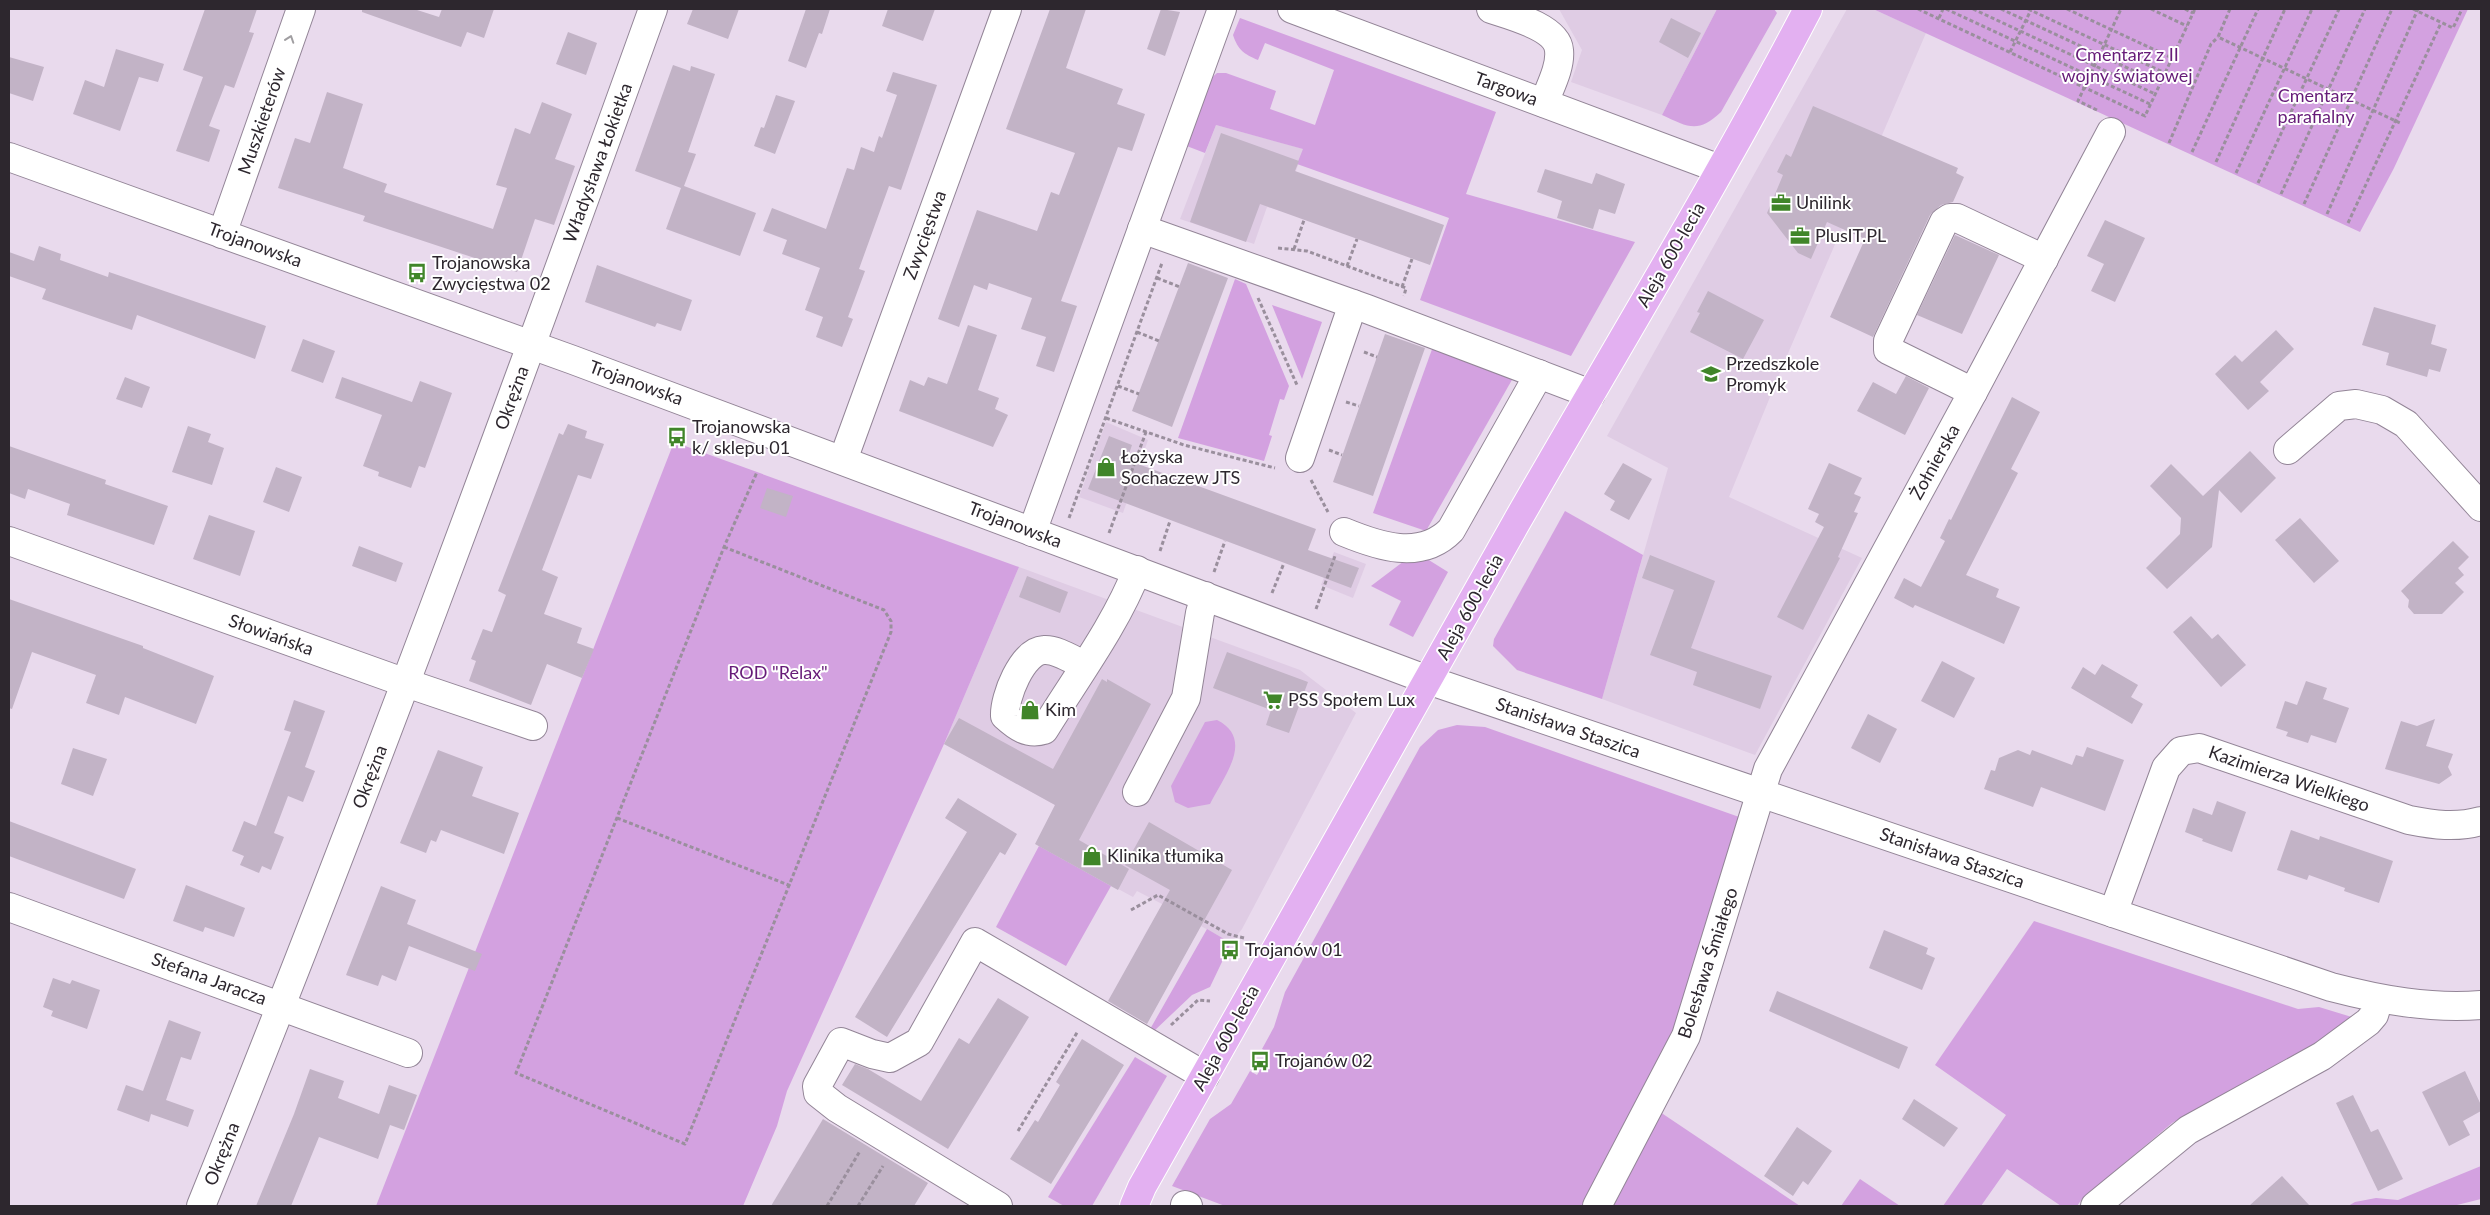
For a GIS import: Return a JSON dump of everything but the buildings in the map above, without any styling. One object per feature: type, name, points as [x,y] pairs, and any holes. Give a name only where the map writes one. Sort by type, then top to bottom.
[{"type":"main road","name":"Aleja 600-lecia","points":[[1134,1206],[1142,1187],[1428,680],[1720,169],[1808,9]]},
{"type":"street","name":"Muszkieterów","points":[[222,234],[301,9]]},
{"type":"street","name":"Władysława Łokietka","points":[[532,345],[653,9]]},
{"type":"street","name":"Zwycięstwa","points":[[843,460],[1007,9]]},
{"type":"street","points":[[1032,532],[1222,9]]},
{"type":"street","name":"Targowa","points":[[1292,9],[1720,169]]},
{"type":"street","points":[[1491,9],[1544,30],[1556,40],[1559,50],[1558,64],[1544,103]]},
{"type":"street","name":"Żołnierska","points":[[1760,792],[1768,769],[1973,392],[2111,132]]},
{"type":"street","name":"Trojanowska","points":[[9,157],[532,345],[1137,570],[1210,584],[1428,680]]},
{"type":"street","points":[[1973,392],[1888,350],[1888,341],[1944,222],[1950,218],[1956,218],[2044,259]]},
{"type":"street","points":[[1142,229],[1354,304],[1591,394]]},
{"type":"street","points":[[1296,468],[1354,304]]},
{"type":"street","name":"Okrężna","points":[[201,1206],[282,1006],[406,683],[532,345]]},
{"type":"street","points":[[1344,532],[1385,547],[1408,548],[1430,546],[1442,539],[1450,530],[1540,374]]},
{"type":"street","points":[[2288,450],[2339,406],[2356,404],[2382,410],[2406,424],[2481,507]]},
{"type":"street","name":"Słowiańska","points":[[9,541],[406,683],[533,726]]},
{"type":"street","points":[[1084,665],[1121,605],[1137,570]]},
{"type":"street","points":[[1137,792],[1186,698],[1200,613],[1210,584]]},
{"type":"street","name":"Stanisława Staszica","points":[[1428,680],[2331,987],[2378,999],[2418,1005],[2481,1005]]},
{"type":"street","name":"Kazimierza Wielkiego","points":[[2113,913],[2166,768],[2181,751],[2199,748],[2409,820],[2438,826],[2468,825],[2481,821]]},
{"type":"street","name":"Bolesława Śmiałego","points":[[1596,1206],[1686,1036],[1760,792]]},
{"type":"street","name":"Stefana Jaracza","points":[[9,907],[408,1053]]},
{"type":"street","points":[[998,1206],[837,1108],[818,1093],[817,1086],[841,1042],[872,1054],[890,1058],[919,1042],[975,942],[1205,1076]]},
{"type":"street","points":[[2095,1206],[2188,1130],[2322,1056],[2368,1022],[2374,1014],[2378,999]]},
{"type":"path","points":[[1918,9],[2145,116],[2194,11],[2185,9]]},
{"type":"path","points":[[1939,18],[1944,9],[2150,104]]},
{"type":"path","points":[[1972,9],[2155,94]]},
{"type":"path","points":[[2001,9],[2160,83]]},
{"type":"path","points":[[2010,52],[2030,9],[2165,73]]},
{"type":"path","points":[[2067,9],[2172,58]]},
{"type":"path","points":[[2111,132],[2104,113],[2078,101],[2122,9]]},
{"type":"path","points":[[2151,9],[2187,26]]},
{"type":"path","points":[[2169,143],[2212,44],[2218,36],[2230,9]]},
{"type":"path","points":[[2192,152],[2258,9]]},
{"type":"path","points":[[2216,162],[2286,9]]},
{"type":"path","points":[[2236,173],[2312,9]]},
{"type":"path","points":[[2258,183],[2339,9]]},
{"type":"path","points":[[2282,194],[2365,9]]},
{"type":"path","points":[[2304,204],[2392,9]]},
{"type":"path","points":[[2413,9],[2453,28],[2462,9]]},
{"type":"path","points":[[2327,214],[2418,10]]},
{"type":"path","points":[[2348,223],[2441,23]]},
{"type":"path","points":[[2218,36],[2402,124]]},
{"type":"path","points":[[1294,249],[1304,220]]},
{"type":"path","points":[[1069,519],[1171,239]]},
{"type":"path","points":[[1347,266],[1357,239]]},
{"type":"path","points":[[1274,249],[1294,249],[1406,288],[1396,320]]},
{"type":"path","points":[[1402,286],[1412,259]]},
{"type":"path","points":[[1243,265],[1313,420]]},
{"type":"path","points":[[1157,278],[1180,287]]},
{"type":"path","points":[[1137,332],[1159,341]]},
{"type":"path","points":[[1118,386],[1139,394]]},
{"type":"path","points":[[1106,418],[1184,445],[1296,468],[1335,524],[1344,532],[1316,609]]},
{"type":"path","points":[[1109,534],[1146,432]]},
{"type":"path","points":[[724,547],[884,610],[891,621],[891,632],[685,1144],[516,1072],[724,547],[757,472]]},
{"type":"path","points":[[1159,552],[1170,521]]},
{"type":"path","points":[[1210,584],[1225,541]]},
{"type":"path","points":[[1272,593],[1284,563]]},
{"type":"path","points":[[617,818],[790,886]]},
{"type":"path","points":[[1131,910],[1158,895],[1228,934],[1244,938]]},
{"type":"path","points":[[1151,1046],[1198,1000],[1210,1001]]},
{"type":"path","points":[[1018,1131],[1079,1029]]},
{"type":"path","points":[[826,1206],[862,1148]]},
{"type":"path","points":[[858,1206],[886,1161]]},
{"type":"shaded area","points":[[1559,9],[1717,9],[1662,115],[1571,82],[1582,50]]},
{"type":"shaded area","points":[[1847,9],[1873,9],[1926,33],[1786,358],[1729,497],[1862,558],[1755,755],[1602,699],[1668,468],[1607,436]]},
{"type":"shaded area","points":[[1216,125],[1304,149],[1281,211],[1267,207],[1254,244],[1180,219]]},
{"type":"shaded area","points":[[1106,422],[1148,440],[1123,513],[1079,497]]},
{"type":"shaded area","points":[[1334,552],[1366,564],[1353,598],[1321,585]]},
{"type":"shaded area","points":[[1019,567],[1300,670],[1356,713],[1242,929],[1231,943],[1137,891],[1133,897],[1039,846],[1055,805],[944,744]]},
{"type":"green space","points":[[1717,9],[1774,9],[1777,13],[1721,112],[1713,119],[1699,126],[1679,123],[1662,115]]},
{"type":"green space","name":"Cmentarz parafialny","points":[[1873,9],[2468,9],[2394,168],[2360,232]]},
{"type":"green space","points":[[1240,18],[1496,112],[1466,194],[1635,242],[1571,356],[1420,300],[1449,218],[1297,164],[1303,149],[1216,125],[1205,153],[1184,145],[1208,81],[1217,73],[1226,73],[1276,91],[1270,109],[1315,125],[1334,70],[1265,43],[1258,60],[1249,56],[1239,48],[1233,35]]},
{"type":"green space","points":[[1235,279],[1246,284],[1289,386],[1284,400],[1280,399],[1269,435],[1272,436],[1264,461],[1178,438]]},
{"type":"green space","points":[[1272,305],[1322,322],[1302,379]]},
{"type":"green space","points":[[1435,341],[1517,371],[1426,531],[1373,513]]},
{"type":"green space","name":"ROD \"Relax\"","points":[[674,442],[1019,567],[944,744],[787,1091],[777,1126],[743,1206],[376,1206]]},
{"type":"green space","points":[[1565,511],[1643,555],[1602,699],[1517,670],[1493,646],[1494,639]]},
{"type":"green space","points":[[1416,552],[1448,572],[1413,637],[1389,625],[1401,601],[1371,586]]},
{"type":"green space","points":[[1217,720],[1228,728],[1234,737],[1233,759],[1210,804],[1188,808],[1175,802],[1171,786],[1205,722]]},
{"type":"green space","points":[[1457,725],[1485,727],[1742,818],[1686,1005],[1586,1206],[1225,1206],[1172,1186],[1210,1119],[1231,1104],[1250,1071],[1257,1075],[1269,1053],[1262,1049],[1274,1027],[1285,992],[1420,747],[1438,730]]},
{"type":"green space","points":[[1039,846],[1111,886],[1066,966],[996,927]]},
{"type":"green space","points":[[2034,921],[2298,1009],[2319,1007],[2355,1018],[2334,1038],[2305,1049],[2172,1123],[2082,1199],[2077,1206],[2061,1206],[2007,1169],[1981,1206],[1943,1206],[2006,1115],[1935,1065]]},
{"type":"green space","points":[[1207,929],[1231,943],[1210,987],[1192,995],[1153,1032],[1149,1031]]},
{"type":"green space","points":[[1135,1057],[1167,1076],[1092,1206],[1064,1206],[1048,1197]]},
{"type":"green space","points":[[1658,1110],[1663,1114],[1800,1206],[1608,1206]]},
{"type":"green space","points":[[2481,1166],[2481,1199],[2453,1206],[2348,1206],[2355,1202],[2376,1198],[2398,1200]]},
{"type":"green space","points":[[1860,1179],[1900,1206],[1841,1206]]},
{"type":"place","name":"Unilink","points":[[1781,203]]},
{"type":"place","name":"PlusIT.PL","points":[[1800,236]]},
{"type":"place","name":"Trojanowska Zwycięstwa 02","points":[[417,273]]},
{"type":"place","name":"Przedszkole Promyk","points":[[1711,374]]},
{"type":"place","name":"Trojanowska k/ sklepu 01","points":[[677,437]]},
{"type":"place","name":"Łożyska Sochaczew JTS","points":[[1106,467]]},
{"type":"place","name":"PSS Społem Lux","points":[[1273,700]]},
{"type":"place","name":"Kim","points":[[1030,710]]},
{"type":"place","name":"Klinika tłumika","points":[[1092,856]]},
{"type":"place","name":"Trojanów 01","points":[[1230,950]]},
{"type":"place","name":"Trojanów 02","points":[[1260,1061]]},
{"type":"park label","name":"Cmentarz z II wojny światowej","points":[[2127,65]]}]
